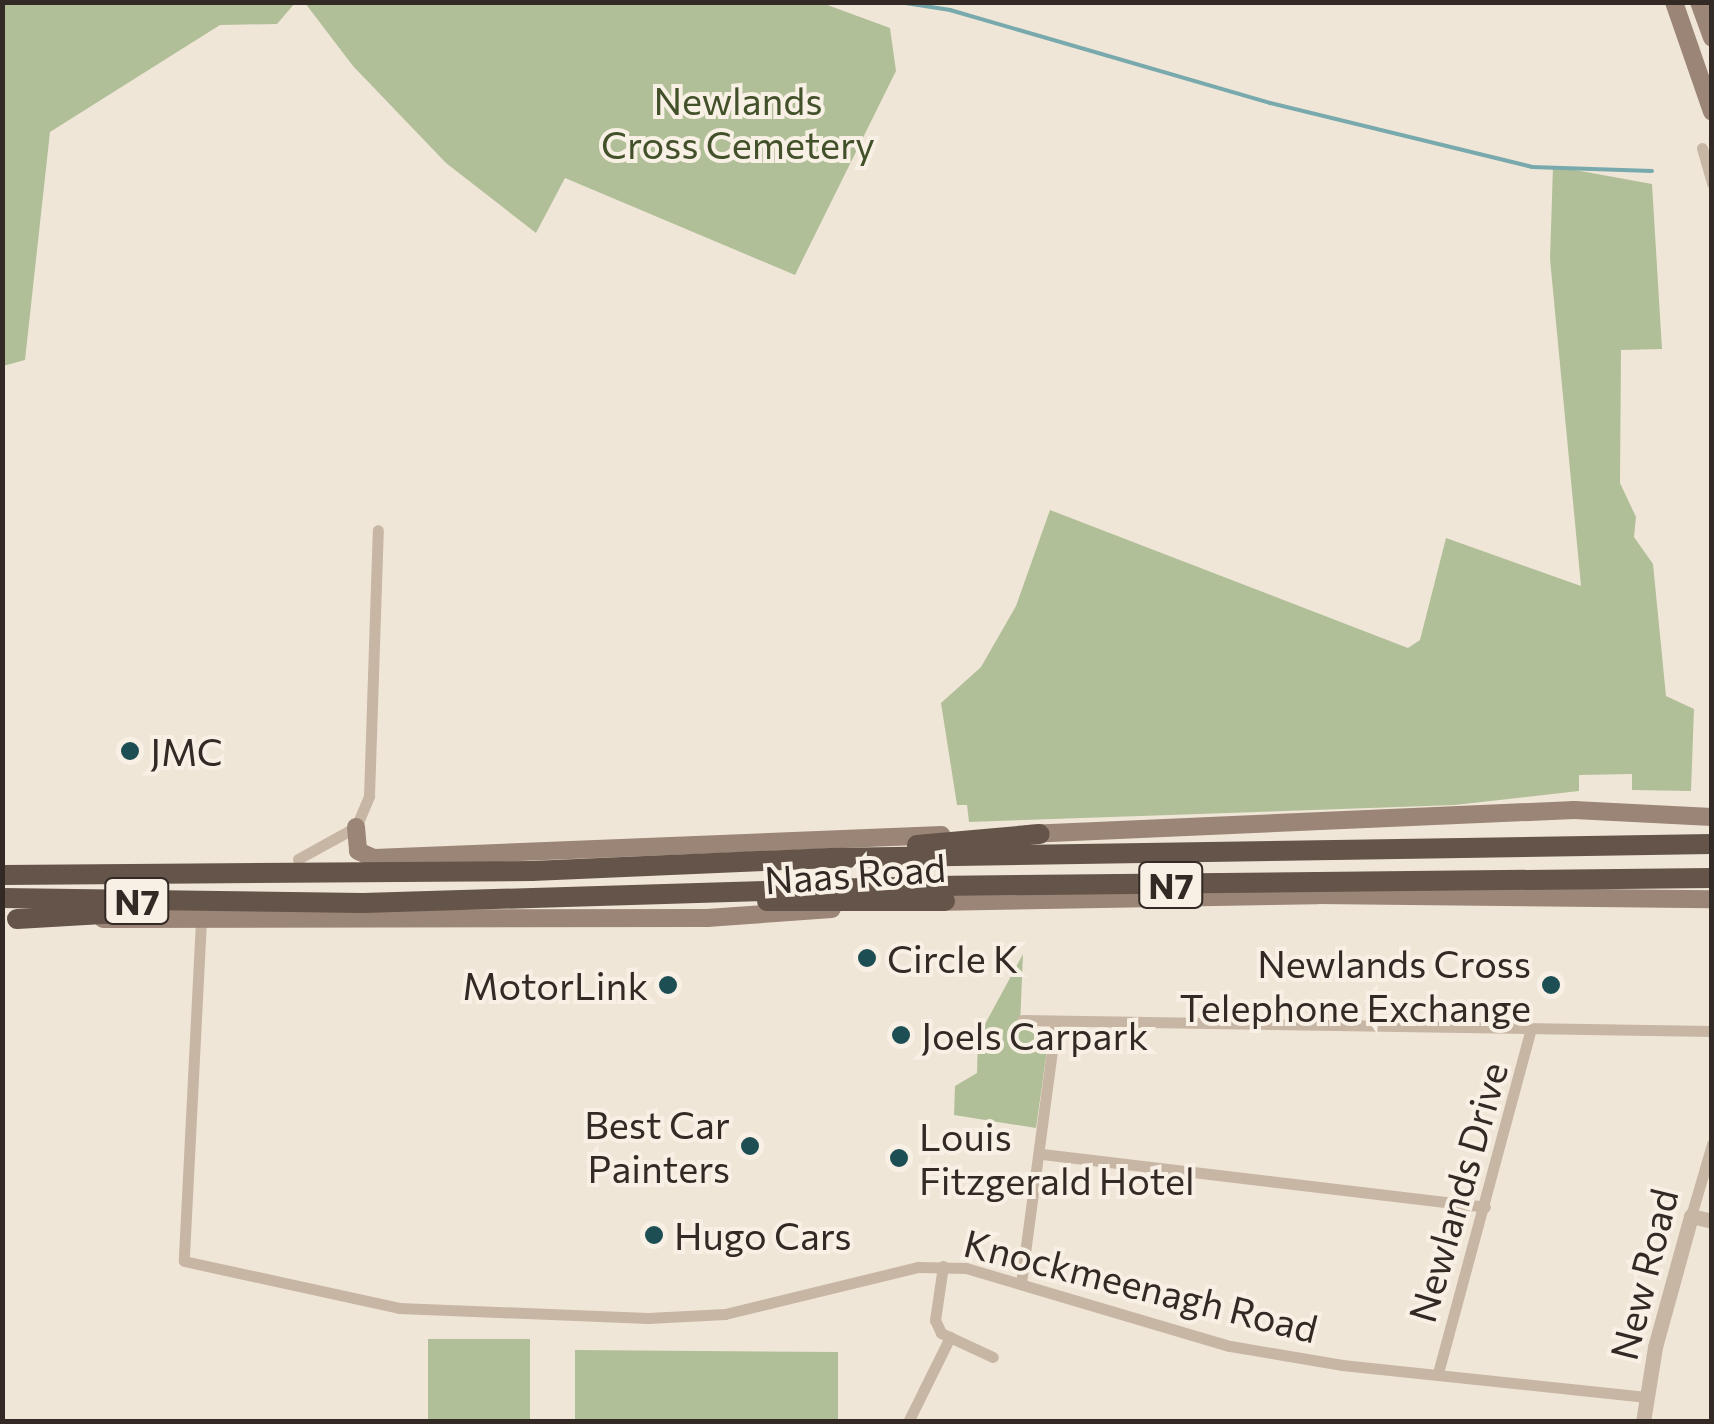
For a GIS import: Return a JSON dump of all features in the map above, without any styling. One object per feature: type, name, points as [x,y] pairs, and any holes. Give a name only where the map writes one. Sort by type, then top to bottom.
[{"type":"highway","points":[[831,858],[1040,834]]},
{"type":"highway","name":"Naas Road","points":[[2,875],[254,874],[831,858],[1712,844]]},
{"type":"highway","name":"N7","points":[[254,874],[298,860]]},
{"type":"highway","name":"Naas Road","points":[[2,898],[271,901],[1499,876],[1712,878]]},
{"type":"highway","name":"N7","points":[[630,896],[945,901]]},
{"type":"highway","name":"N7","points":[[10,919],[271,901]]},
{"type":"main road","points":[[1674,2],[1712,112]]},
{"type":"main road","points":[[1699,2],[1712,38]]},
{"type":"main road","points":[[356,827],[358,850],[374,858],[837,835],[1040,834],[1574,810],[1707,814]]},
{"type":"main road","name":"Naas Road","points":[[10,919],[707,918],[945,901],[1712,899]]},
{"type":"street","points":[[1702,148],[1712,184]]},
{"type":"street","points":[[298,860],[356,827],[370,796],[378,530]]},
{"type":"street","name":"Knockmeenagh Road","points":[[201,920],[184,1261],[400,1308],[648,1318],[784,1303],[803,1295],[943,1266],[1022,1283],[1230,1346],[1646,1398]]},
{"type":"street","points":[[1022,1020],[1712,1030]]},
{"type":"street","points":[[1022,1283],[1042,1154],[1056,1021]]},
{"type":"street","name":"Newlands Drive","points":[[1438,1373],[1532,1028]]},
{"type":"street","name":"New Road","points":[[1643,1422],[1690,1216],[1712,1144]]},
{"type":"street","points":[[1042,1154],[1485,1207]]},
{"type":"street","points":[[1690,1216],[1712,1221]]},
{"type":"street","points":[[943,1266],[935,1320],[950,1337],[994,1357]]},
{"type":"street","points":[[908,1422],[950,1337]]},
{"type":"green space","points":[[2,3],[295,3],[277,24],[220,25],[50,132],[25,360],[3,366]]},
{"type":"green space","name":"Newlands Cross Cemetery","points":[[305,3],[822,3],[890,28],[896,71],[795,275],[565,178],[536,233],[446,163],[353,66]]},
{"type":"green space","points":[[1553,166],[1652,184],[1662,349],[1621,350],[1620,483],[1636,517],[1634,537],[1653,564],[1666,696],[1694,709],[1691,791],[1632,790],[1632,774],[1579,775],[1579,791],[1455,805],[969,822],[967,805],[957,805],[941,703],[981,667],[1016,606],[1050,510],[1408,648],[1420,640],[1446,538],[1581,586],[1550,259]]},
{"type":"green space","points":[[1023,954],[1020,1026],[1043,1031],[1048,1043],[1036,1128],[954,1115],[955,1086],[977,1073],[978,1037]]},
{"type":"green space","points":[[428,1339],[530,1339],[530,1421],[428,1421]]},
{"type":"green space","points":[[575,1350],[838,1352],[838,1421],[575,1421]]},
{"type":"waterway","points":[[899,2],[950,10],[1270,103],[1532,167],[1652,171]]},
{"type":"place","name":"JMC","points":[[130,751]]},
{"type":"place","name":"Circle K","points":[[867,958]]},
{"type":"place","name":"MotorLink","points":[[668,985]]},
{"type":"place","name":"Newlands Cross Telephone Exchange","points":[[1551,985]]},
{"type":"place","name":"Joels Carpark","points":[[901,1035]]},
{"type":"place","name":"Best Car Painters","points":[[750,1146]]},
{"type":"place","name":"Louis Fitzgerald Hotel","points":[[899,1158]]},
{"type":"place","name":"Hugo Cars","points":[[654,1235]]}]
